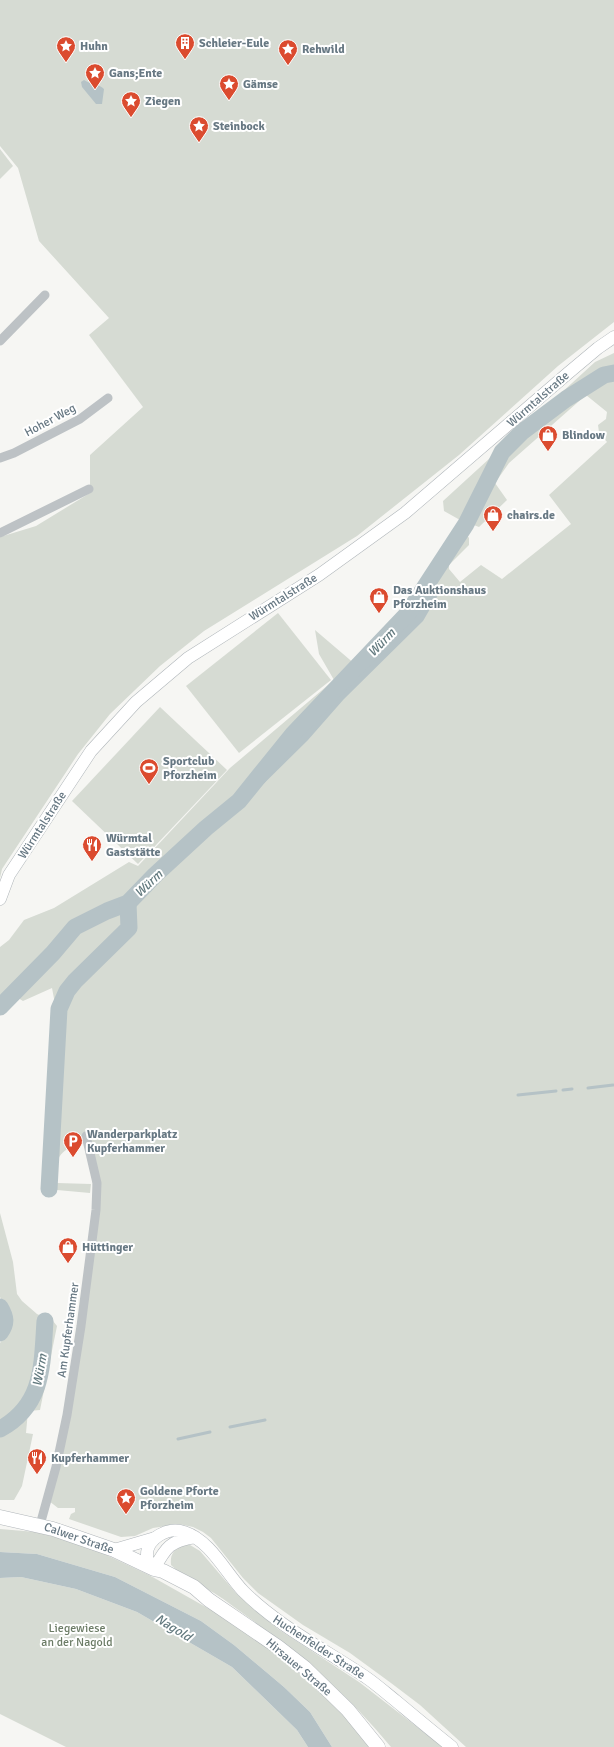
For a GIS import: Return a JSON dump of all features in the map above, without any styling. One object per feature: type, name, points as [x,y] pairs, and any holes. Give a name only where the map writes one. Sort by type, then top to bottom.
[{"type":"main road","name":"Würmtalstraße","points":[[0,899],[9,875],[91,751],[136,702],[188,658],[319,575],[405,513],[566,374],[614,337]]},
{"type":"main road","name":"Calwer Straße","points":[[0,1517],[40,1525],[114,1550],[154,1569]]},
{"type":"main road","name":"Huchenfelder Straße","points":[[114,1550],[177,1530],[195,1537],[208,1548],[243,1591],[275,1619],[369,1679],[452,1747]]},
{"type":"main road","points":[[154,1569],[162,1555],[171,1544],[180,1540],[195,1537]]},
{"type":"main road","points":[[154,1569],[147,1556],[149,1546],[155,1538]]},
{"type":"main road","name":"Hirsauer Straße","points":[[154,1569],[164,1571],[194,1587],[209,1600],[278,1647],[304,1668],[348,1710],[378,1747]]},
{"type":"street","points":[[0,341],[45,295]]},
{"type":"street","name":"Hoher Weg","points":[[0,458],[80,419],[108,398]]},
{"type":"street","points":[[0,533],[89,489]]},
{"type":"street","name":"Am Kupferhammer","points":[[40,1525],[56,1467],[67,1415],[81,1326],[96,1210],[97,1183],[86,1136]]},
{"type":"green space","points":[[0,0],[614,0],[614,322],[558,366],[459,455],[357,536],[204,631],[160,666],[110,714],[78,754],[2,869],[0,878],[0,537],[36,526],[90,493],[90,455],[143,407],[89,335],[109,318],[39,241],[18,168],[0,146]]},
{"type":"green space","points":[[0,149],[13,166],[0,179]]},
{"type":"green space","points":[[614,353],[614,1747],[466,1747],[420,1705],[391,1683],[350,1653],[303,1625],[258,1593],[243,1578],[211,1538],[203,1532],[193,1527],[179,1524],[153,1528],[135,1536],[121,1537],[69,1519],[71,1514],[75,1512],[75,1508],[58,1508],[49,1501],[96,1227],[89,1138],[73,1145],[62,1153],[56,1165],[56,1173],[57,1183],[91,1184],[90,1193],[46,1189],[43,1181],[56,1009],[52,988],[23,1001],[10,993],[0,1004],[0,947],[9,940],[24,920],[54,908],[129,862],[138,866],[230,768],[334,680],[319,654],[315,630],[356,665],[397,621],[461,528],[469,538],[469,545],[449,565],[449,569],[460,582],[481,565],[502,579],[571,524],[549,495],[607,442],[599,432],[598,425],[606,419],[607,412],[586,395],[509,463],[495,483],[507,500],[479,527],[460,520],[444,511],[443,501],[595,362]]},
{"type":"green space","name":"Sportclub Pforzheim","points":[[278,613],[331,680],[239,753],[186,686]]},
{"type":"green space","name":"Sportclub Pforzheim","points":[[160,707],[227,770],[138,864],[72,801]]},
{"type":"green space","points":[[0,1213],[13,1262],[17,1294],[22,1301],[37,1314],[53,1321],[57,1326],[40,1410],[28,1411],[26,1433],[33,1434],[22,1486],[14,1500],[0,1500],[0,1343],[9,1331],[11,1317],[0,1297]]},
{"type":"green space","points":[[0,1529],[36,1532],[85,1545],[149,1575],[227,1619],[267,1646],[330,1699],[371,1747],[332,1747],[310,1712],[284,1687],[234,1645],[201,1621],[115,1577],[37,1554],[0,1552]]},
{"type":"green space","points":[[181,1545],[190,1545],[200,1551],[236,1593],[278,1629],[359,1682],[443,1747],[391,1747],[343,1695],[290,1648],[214,1593],[186,1577],[171,1565],[171,1558],[173,1554]]},
{"type":"green space","name":"Liegewiese an der Nagold","points":[[21,1577],[76,1589],[137,1612],[232,1667],[297,1730],[308,1747],[66,1747],[0,1714],[0,1578]]},
{"type":"water","points":[[84,80],[104,89],[102,104],[96,104],[82,87],[81,82]]},
{"type":"water","name":"Nagold","points":[[0,1552],[37,1554],[115,1577],[201,1621],[234,1645],[284,1687],[310,1712],[332,1747],[308,1747],[297,1730],[232,1667],[137,1612],[76,1589],[21,1577],[0,1578]]},
{"type":"waterway","name":"Würm","points":[[0,1007],[53,953],[75,927],[107,911],[128,903],[155,875],[206,828],[239,801],[293,734],[408,613],[466,524],[502,452],[522,432],[566,399],[604,375],[614,373]]},
{"type":"waterway","points":[[239,801],[304,737],[340,696],[419,618],[434,592]]},
{"type":"waterway","name":"Würm","points":[[49,1189],[59,1009],[67,991],[75,981],[129,928],[128,903]]},
{"type":"waterway","points":[[588,1088],[613,1085]]},
{"type":"waterway","points":[[563,1090],[572,1089]]},
{"type":"waterway","points":[[518,1095],[556,1091]]},
{"type":"waterway","name":"Würm","points":[[0,1307],[4,1314],[5,1320],[4,1326],[0,1333]]},
{"type":"waterway","name":"Würm","points":[[0,1429],[14,1419],[25,1408],[33,1396],[41,1368],[45,1321]]},
{"type":"waterway","points":[[230,1427],[265,1420]]},
{"type":"waterway","points":[[178,1439],[210,1432]]},
{"type":"place","name":"Schleier-Eule","points":[[185,60]]},
{"type":"place","name":"Huhn","points":[[66,63]]},
{"type":"place","name":"Rehwild","points":[[288,66]]},
{"type":"place","name":"Gans;Ente","points":[[95,90]]},
{"type":"place","name":"Gämse","points":[[229,101]]},
{"type":"place","name":"Ziegen","points":[[131,118]]},
{"type":"place","name":"Steinbock","points":[[199,143]]},
{"type":"place","name":"Blindow","points":[[548,452]]},
{"type":"place","name":"chairs.de","points":[[493,532]]},
{"type":"place","name":"Das Auktionshaus Pforzheim","points":[[379,614]]},
{"type":"place","name":"Sportclub Pforzheim","points":[[149,785]]},
{"type":"place","name":"Würmtal Gaststätte","points":[[92,862]]},
{"type":"place","name":"Wanderparkplatz Kupferhammer","points":[[73,1158]]},
{"type":"place","name":"Hüttinger","points":[[68,1264]]},
{"type":"place","name":"Kupferhammer","points":[[37,1475]]},
{"type":"place","name":"Goldene Pforte Pforzheim","points":[[126,1515]]}]
